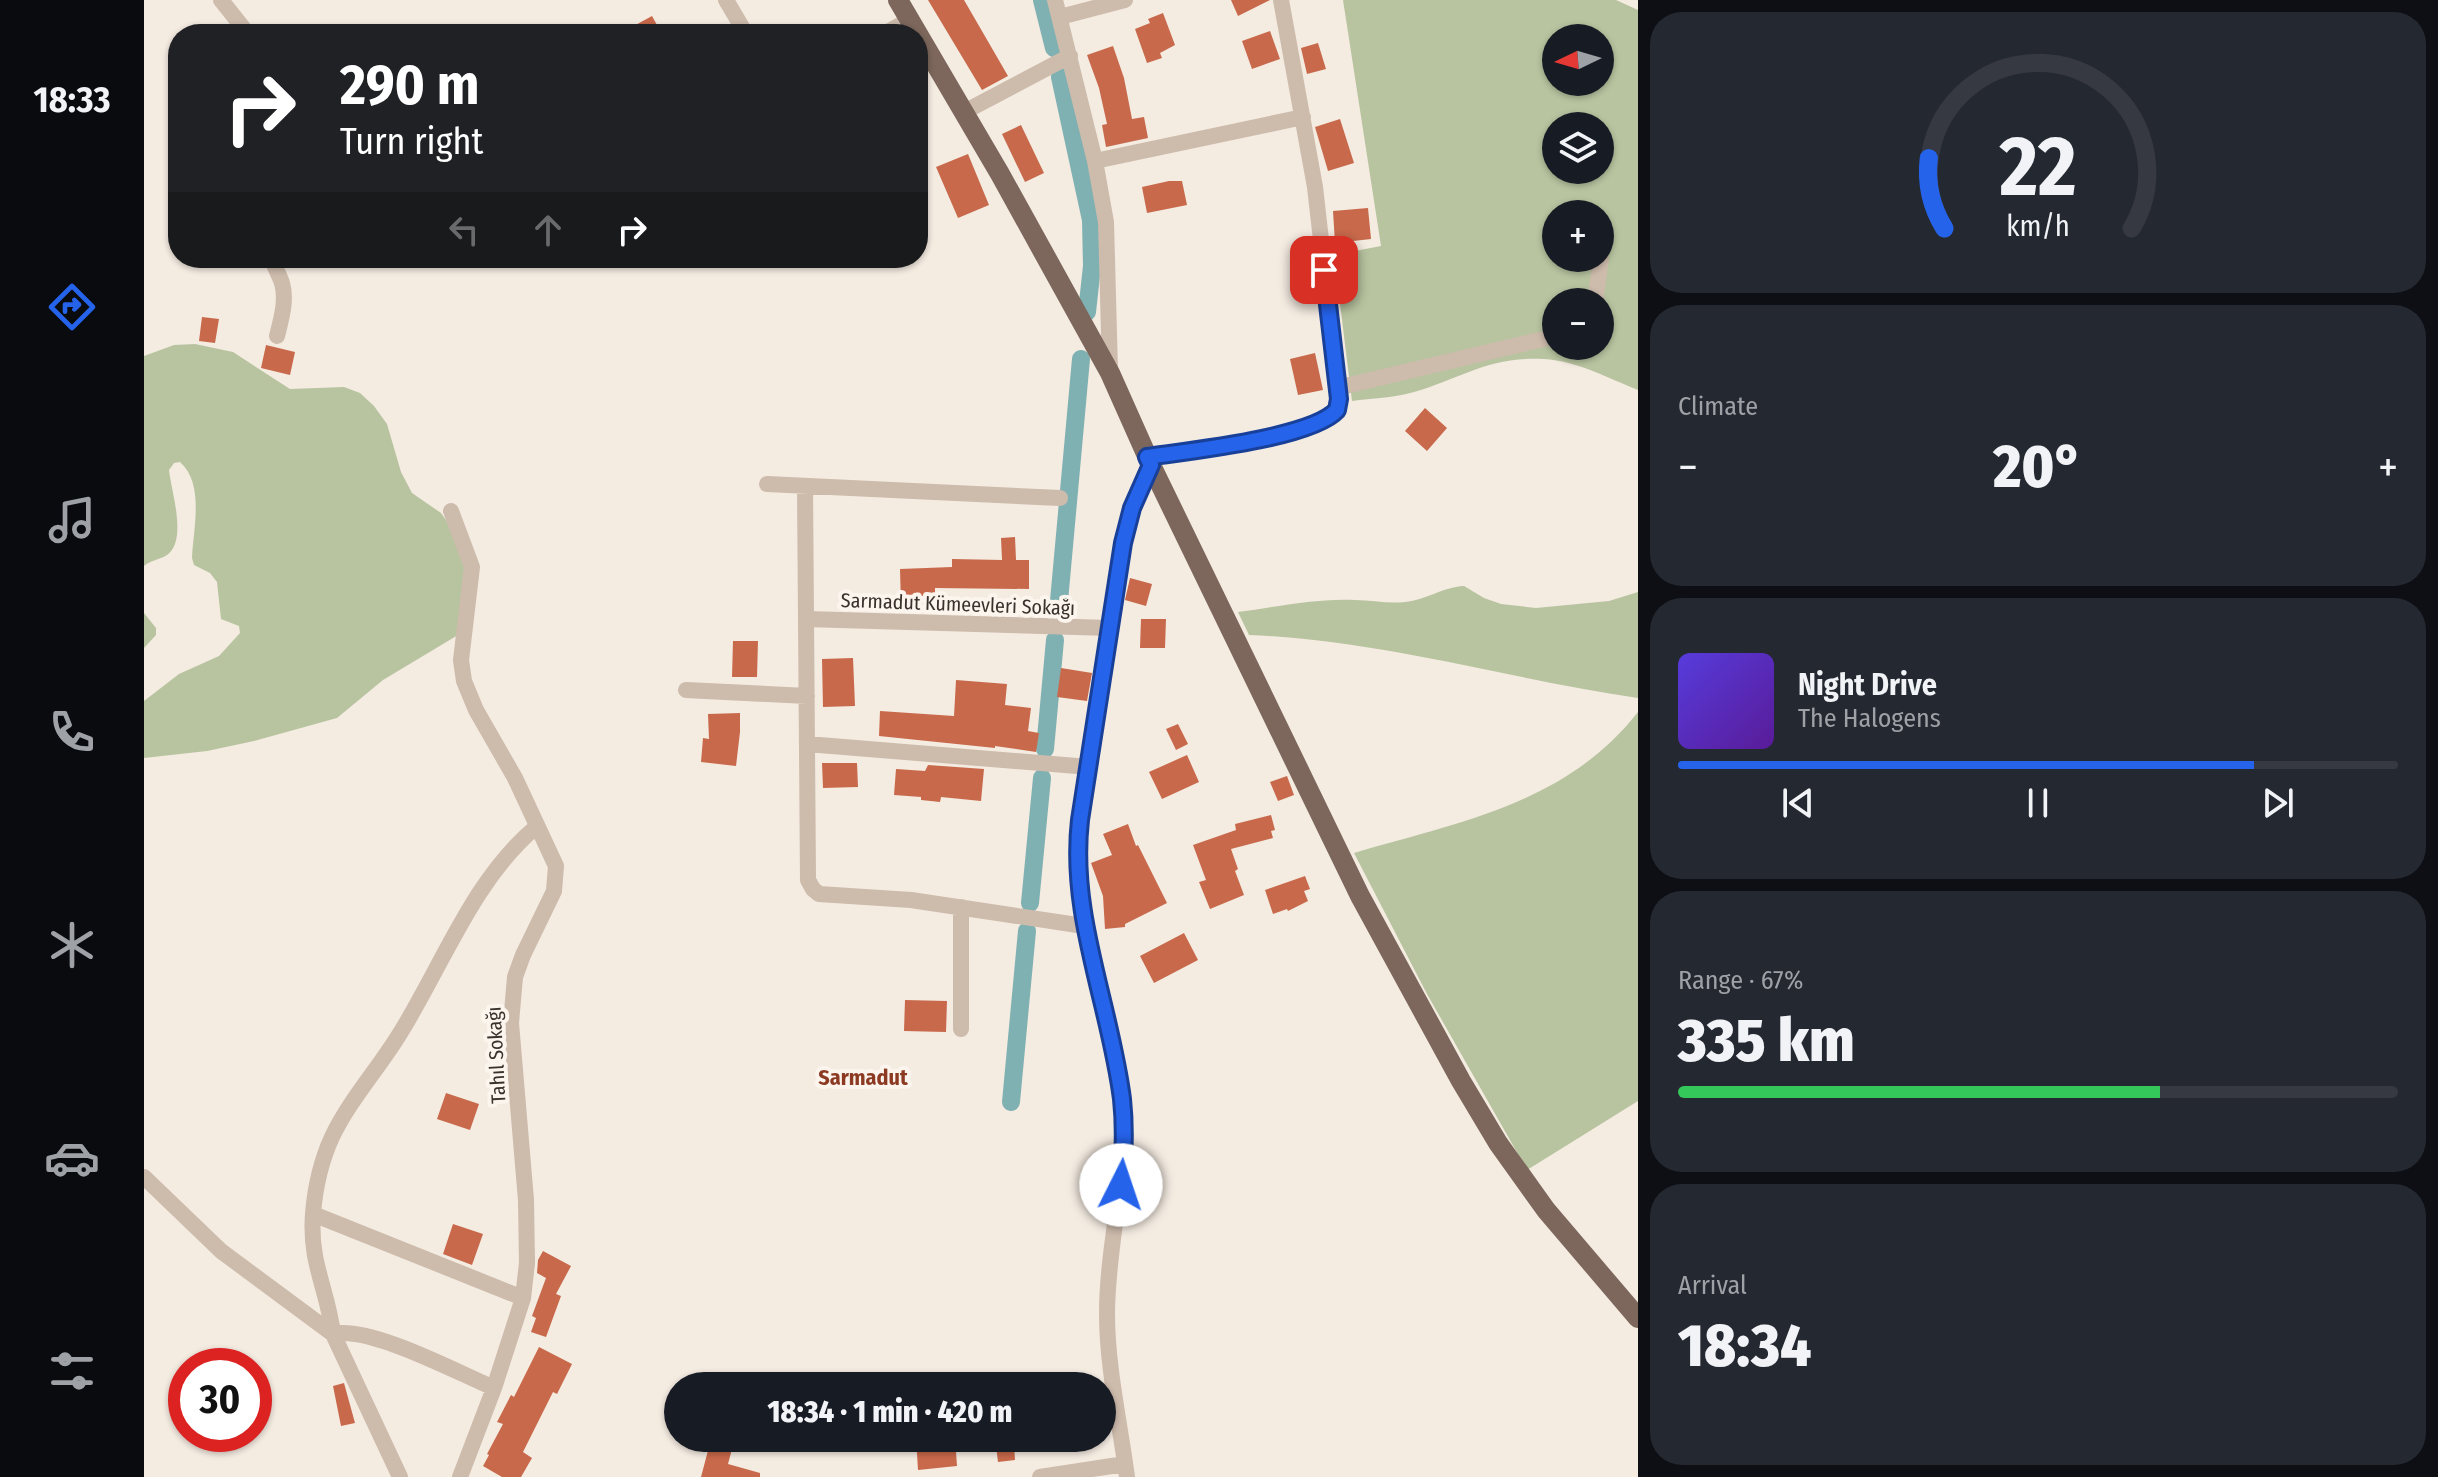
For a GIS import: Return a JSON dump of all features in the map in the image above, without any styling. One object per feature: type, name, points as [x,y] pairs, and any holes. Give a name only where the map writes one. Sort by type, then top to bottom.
[{"type":"main road","points":[[898,0],[914,24]]},
{"type":"main road","points":[[928,49],[1110,373],[1149,461],[1360,896],[1461,1081],[1498,1143],[1546,1210],[1638,1318]]},
{"type":"street","points":[[221,0],[240,24]]},
{"type":"street","points":[[726,0],[740,24]]},
{"type":"street","points":[[1110,373],[1108,243],[1095,161],[1058,8],[1125,0]]},
{"type":"street","points":[[1040,1477],[1126,1470],[1107,1314],[1124,1159],[1122,1100],[1084,926],[1076,861],[1123,543],[1132,508],[1149,461],[1319,423],[1337,410],[1315,187],[1281,0]]},
{"type":"street","points":[[902,24],[911,19]]},
{"type":"street","points":[[964,112],[1070,56]]},
{"type":"street","points":[[1095,161],[1303,117]]},
{"type":"street","points":[[276,268],[284,294],[277,336]]},
{"type":"street","points":[[1337,388],[1542,339]]},
{"type":"street","points":[[767,484],[1060,498]]},
{"type":"street","points":[[805,486],[808,880],[813,889],[819,894],[911,900],[1084,926]]},
{"type":"street","name":"Tahıl Sokağı","points":[[451,511],[472,567],[461,660],[464,681],[476,710],[515,778],[556,866],[557,877],[554,891],[523,955],[512,998],[511,1023],[526,1200],[527,1263],[523,1298],[494,1388],[460,1477]]},
{"type":"street","name":"Sarmadut Kümeevleri Sokağı","points":[[806,619],[1110,628]]},
{"type":"street","points":[[686,690],[807,696]]},
{"type":"street","points":[[807,744],[1089,767]]},
{"type":"street","points":[[400,1477],[333,1334],[314,1259],[313,1214],[323,1162],[339,1124],[399,1034],[457,928],[512,848],[536,827]]},
{"type":"street","points":[[961,907],[961,1029]]},
{"type":"street","points":[[144,1177],[221,1251],[333,1334],[346,1331],[379,1341],[494,1388]]},
{"type":"street","points":[[313,1214],[523,1298]]},
{"type":"green space","points":[[1343,0],[1616,0],[1638,10],[1638,390],[1592,371],[1550,360],[1614,360],[1614,288],[1542,288],[1542,359],[1491,364],[1406,394],[1352,401],[1334,255],[1381,246]]},
{"type":"green space","points":[[195,344],[233,352],[290,389],[344,387],[360,393],[374,406],[387,424],[401,472],[412,493],[441,513],[455,533],[465,561],[458,635],[383,680],[337,718],[207,751],[144,758],[144,701],[179,674],[219,656],[240,633],[239,626],[221,619],[217,582],[210,573],[194,565],[195,495],[188,471],[180,462],[174,463],[169,470],[177,527],[173,548],[167,555],[144,566],[144,356],[174,345]]},
{"type":"green space","points":[[1464,586],[1501,604],[1536,608],[1609,601],[1638,592],[1638,698],[1347,644],[1249,635],[1238,612],[1326,600],[1405,602]]},
{"type":"green space","points":[[144,613],[156,628],[156,635],[144,648]]},
{"type":"green space","points":[[1638,712],[1638,1101],[1527,1170],[1427,994],[1354,853],[1471,819],[1544,789],[1578,768],[1609,743]]},
{"type":"building","points":[[928,0],[964,0],[1008,76],[982,90]]},
{"type":"building","points":[[1231,0],[1270,0],[1238,16]]},
{"type":"building","points":[[1163,13],[1175,45],[1160,53],[1162,58],[1147,63],[1135,29]]},
{"type":"building","points":[[652,16],[656,24],[637,24]]},
{"type":"building","points":[[1270,31],[1280,59],[1252,69],[1242,41]]},
{"type":"building","points":[[1318,43],[1326,69],[1307,74],[1301,48]]},
{"type":"building","points":[[1113,46],[1124,78],[1132,119],[1144,117],[1148,138],[1106,147],[1102,125],[1107,124],[1087,55]]},
{"type":"building","points":[[1340,119],[1354,163],[1328,171],[1315,127]]},
{"type":"building","points":[[1021,125],[1044,173],[1025,182],[1002,134]]},
{"type":"building","points":[[968,154],[989,205],[958,218],[936,167]]},
{"type":"building","points":[[1182,181],[1187,205],[1147,213],[1142,187]]},
{"type":"building","points":[[1368,208],[1371,239],[1335,243],[1333,211]]},
{"type":"building","points":[[202,317],[219,319],[215,343],[199,341]]},
{"type":"building","points":[[266,345],[295,352],[290,375],[261,368]]},
{"type":"building","points":[[1315,353],[1323,390],[1298,395],[1290,359]]},
{"type":"building","points":[[1425,408],[1447,428],[1427,451],[1405,431]]},
{"type":"building","points":[[1015,537],[1016,560],[1029,560],[1029,589],[935,588],[935,604],[901,604],[900,569],[952,567],[952,559],[1002,560],[1001,538]]},
{"type":"building","points":[[1130,578],[1152,584],[1146,606],[1125,600]]},
{"type":"building","points":[[1141,619],[1166,619],[1165,648],[1140,648]]},
{"type":"building","points":[[733,641],[758,641],[757,677],[732,677]]},
{"type":"building","points":[[853,658],[855,706],[823,707],[822,659]]},
{"type":"building","points":[[1061,668],[1092,673],[1087,701],[1057,697]]},
{"type":"building","points":[[956,680],[1007,684],[1005,705],[1031,708],[1028,731],[1039,733],[1036,752],[879,736],[880,711],[954,716]]},
{"type":"building","points":[[740,713],[736,766],[701,762],[703,738],[709,739],[708,714]]},
{"type":"building","points":[[1178,724],[1188,744],[1176,750],[1166,729]]},
{"type":"building","points":[[1187,755],[1199,782],[1162,799],[1149,772]]},
{"type":"building","points":[[822,763],[857,763],[858,787],[823,788]]},
{"type":"building","points":[[928,765],[984,769],[981,801],[941,797],[940,802],[894,795],[896,769],[925,771]]},
{"type":"building","points":[[1287,776],[1294,795],[1278,801],[1270,782]]},
{"type":"building","points":[[1271,815],[1275,830],[1271,831],[1273,838],[1231,849],[1244,895],[1210,909],[1199,882],[1206,880],[1193,845],[1236,830],[1235,824]]},
{"type":"building","points":[[1128,824],[1136,846],[1167,903],[1125,924],[1125,927],[1105,929],[1103,896],[1091,863],[1112,855],[1103,834]]},
{"type":"building","points":[[1305,876],[1310,889],[1304,891],[1308,901],[1288,911],[1273,914],[1265,890]]},
{"type":"building","points":[[1184,933],[1198,960],[1154,983],[1140,956]]},
{"type":"building","points":[[905,1000],[947,1001],[946,1032],[904,1031]]},
{"type":"building","points":[[446,1093],[479,1104],[470,1130],[437,1119]]},
{"type":"building","points":[[453,1224],[483,1234],[472,1265],[443,1254]]},
{"type":"building","points":[[543,1251],[571,1266],[556,1294],[561,1296],[546,1337],[531,1332],[536,1318],[532,1316],[546,1278],[537,1273],[538,1260]]},
{"type":"building","points":[[539,1347],[572,1364],[557,1394],[553,1392],[523,1452],[532,1458],[521,1477],[502,1477],[483,1466],[503,1424],[497,1422],[511,1395],[514,1397]]},
{"type":"building","points":[[344,1383],[355,1423],[341,1426],[333,1386]]},
{"type":"building","points":[[708,1452],[731,1452],[728,1464],[760,1473],[760,1477],[701,1477]]},
{"type":"building","points":[[917,1452],[956,1452],[957,1466],[918,1470]]},
{"type":"building","points":[[997,1452],[1014,1452],[1015,1460],[998,1462]]},
{"type":"waterway","points":[[1042,0],[1054,48]]},
{"type":"waterway","points":[[1060,77],[1091,220],[1092,266],[1087,312]]},
{"type":"waterway","points":[[1058,612],[1081,359]]},
{"type":"waterway","points":[[1045,749],[1055,640]]},
{"type":"waterway","points":[[1030,903],[1042,778]]},
{"type":"waterway","points":[[1011,1102],[1027,931]]},
{"type":"district","name":"Sarmadut","points":[[863,1077]]},
{"type":"route","points":[[1121,1185],[1124,1159],[1122,1100],[1088,943],[1076,861],[1123,543],[1132,508],[1151,465],[1147,457],[1208,449],[1288,432],[1319,423],[1337,410],[1339,399],[1324,270]]}]
